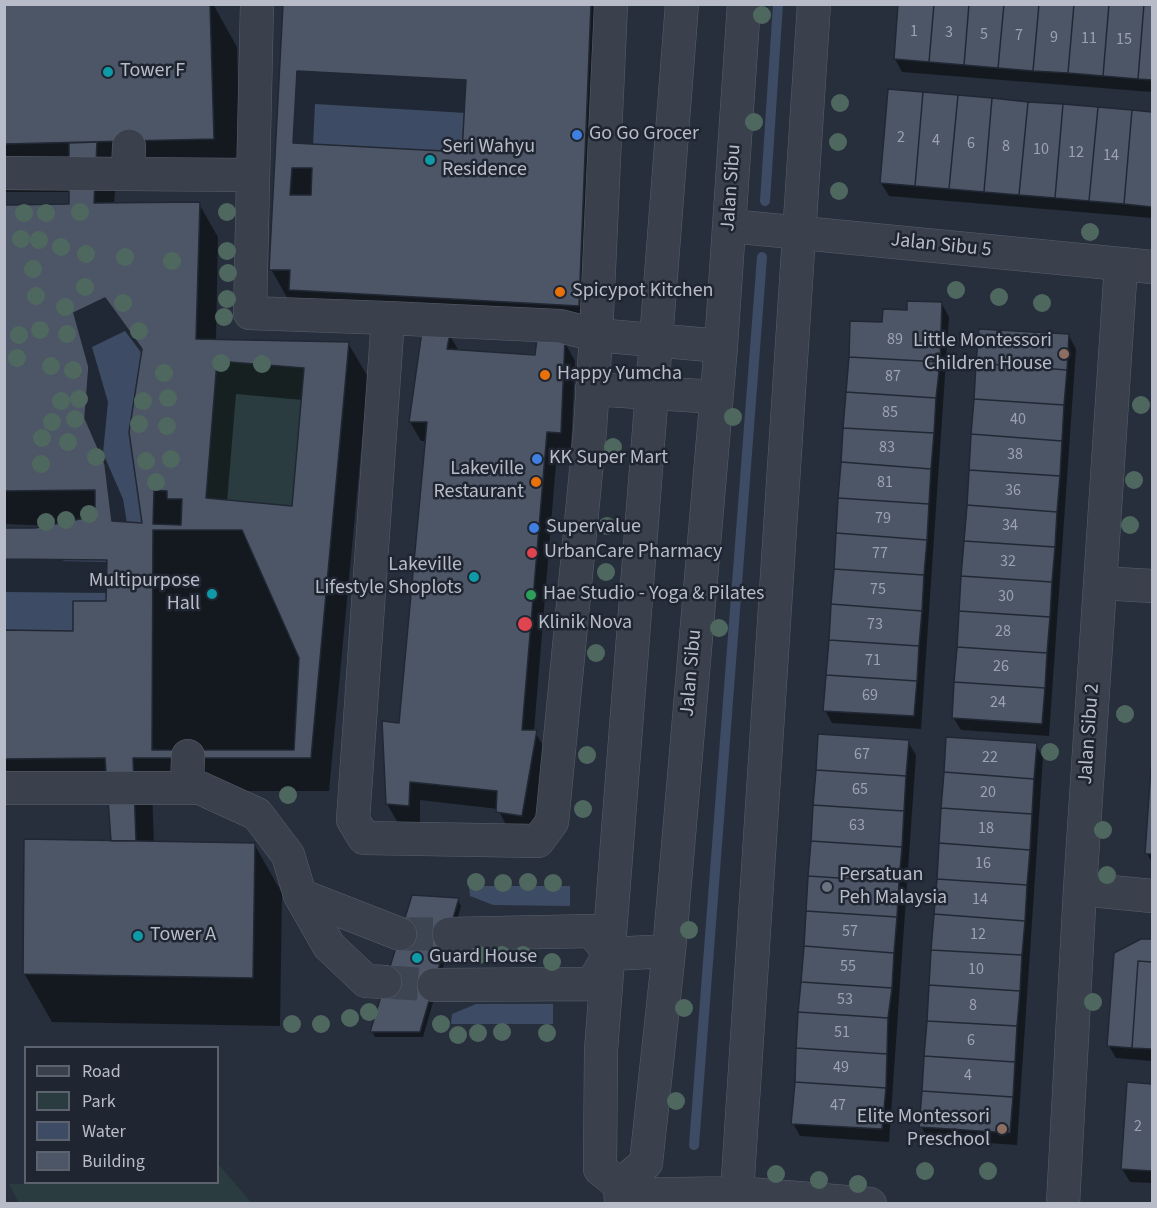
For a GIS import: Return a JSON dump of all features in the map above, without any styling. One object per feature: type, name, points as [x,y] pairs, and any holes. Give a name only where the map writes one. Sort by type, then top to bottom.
[{"type":"street","points":[[257,4],[251,175],[250,313],[560,326],[596,335],[720,346]]},
{"type":"street","points":[[388,318],[352,820],[364,838],[538,840],[552,822],[592,389],[611,4]]},
{"type":"street","points":[[682,4],[602,1050],[600,1169],[621,1194],[737,1193],[870,1203]]},
{"type":"street","name":"Jalan Sibu","points":[[621,1194],[646,1163],[669,951],[730,226],[744,4]]},
{"type":"street","points":[[737,1193],[802,231],[814,4]]},
{"type":"street","points":[[4,173],[129,160],[251,175]]},
{"type":"street","name":"Jalan Sibu 5","points":[[730,226],[802,231],[1137,266]]},
{"type":"street","name":"Jalan Sibu 2","points":[[1063,1203],[1100,583],[1137,266]]},
{"type":"street","points":[[592,389],[716,397]]},
{"type":"street","points":[[1100,583],[1152,586]]},
{"type":"street","points":[[187,788],[188,756]]},
{"type":"street","points":[[4,788],[200,788],[257,814],[288,855],[300,895],[329,946],[366,981],[385,982]]},
{"type":"street","points":[[1080,889],[1152,896]]},
{"type":"street","points":[[300,895],[400,934]]},
{"type":"street","points":[[467,985],[454,978],[449,969],[449,951],[458,934],[592,931],[610,954]]},
{"type":"street","points":[[610,954],[669,951]]},
{"type":"street","points":[[434,985],[592,984],[610,954]]},
{"type":"green space","points":[[217,361],[304,368],[292,506],[206,498]]},
{"type":"green space","points":[[219,1165],[252,1203],[19,1203],[9,1184],[219,1184]]},
{"type":"water","points":[[297,71],[466,80],[462,152],[293,143]]},
{"type":"water","points":[[105,298],[142,349],[129,432],[142,523],[112,521],[105,464],[85,418],[89,367],[74,313]]},
{"type":"water","points":[[5,559],[107,560],[106,601],[73,601],[73,631],[5,630]]},
{"type":"water","points":[[469,886],[570,886],[570,906],[493,905],[470,896]]},
{"type":"water","points":[[476,1004],[553,1004],[553,1024],[451,1024],[452,1014]]},
{"type":"building","name":"Tower F","points":[[4,4],[210,4],[214,139],[4,144]]},
{"type":"building","name":"Seri Wahyu Residence","points":[[283,4],[591,4],[579,306],[289,290],[290,270],[269,270]],"holes":[[[297,71],[466,80],[462,152],[293,143]],[[292,168],[312,168],[311,195],[290,195]]]},
{"type":"building","points":[[898,4],[934,4],[929,62],[894,59]]},
{"type":"building","points":[[934,4],[969,4],[964,65],[929,62]]},
{"type":"building","points":[[969,4],[1004,4],[998,68],[964,65]]},
{"type":"building","points":[[1004,4],[1039,4],[1033,71],[998,68]]},
{"type":"building","points":[[1039,4],[1074,4],[1068,73],[1033,71]]},
{"type":"building","points":[[1074,4],[1109,4],[1103,76],[1068,73]]},
{"type":"building","points":[[1109,4],[1144,4],[1138,79],[1103,76]]},
{"type":"building","points":[[1144,4],[1152,4],[1152,80],[1138,79]]},
{"type":"building","points":[[888,89],[923,92],[915,186],[880,183]]},
{"type":"building","points":[[923,92],[958,95],[949,189],[915,186]]},
{"type":"building","points":[[958,95],[992,98],[984,192],[949,189]]},
{"type":"building","points":[[992,98],[1028,102],[1019,195],[984,192]]},
{"type":"building","points":[[1028,102],[1063,104],[1055,198],[1019,195]]},
{"type":"building","points":[[1063,104],[1098,107],[1089,201],[1055,198]]},
{"type":"building","points":[[1098,107],[1132,110],[1124,204],[1089,201]]},
{"type":"building","points":[[1132,110],[1152,112],[1152,207],[1124,204]]},
{"type":"building","points":[[97,142],[94,203],[200,202],[196,339],[349,342],[311,758],[133,758],[136,841],[111,841],[105,758],[4,759],[4,630],[73,631],[73,601],[106,601],[107,560],[4,559],[4,528],[35,528],[95,516],[95,490],[4,491],[4,205],[69,204],[69,143]],"holes":[[[105,298],[142,349],[129,432],[142,523],[112,521],[105,464],[85,418],[89,367],[74,313]],[[217,361],[304,368],[292,506],[206,498]]]},
{"type":"building","points":[[907,301],[942,302],[940,362],[849,357],[850,321],[882,322],[883,309],[907,310]]},
{"type":"building","points":[[979,329],[1069,334],[1067,370],[976,363]]},
{"type":"building","name":"Lakeville Lifestyle Shoplots","points":[[422,331],[450,333],[447,349],[535,355],[537,338],[565,340],[561,433],[547,432],[522,730],[537,730],[522,816],[496,812],[497,791],[410,782],[409,806],[386,804],[382,721],[399,723],[427,422],[409,422]]},
{"type":"building","points":[[849,357],[940,362],[936,398],[846,392]]},
{"type":"building","points":[[976,363],[1067,370],[1064,405],[974,399]]},
{"type":"building","points":[[846,392],[936,398],[934,433],[843,428]]},
{"type":"building","points":[[974,399],[1064,405],[1062,441],[971,434]]},
{"type":"building","points":[[843,428],[934,433],[931,469],[841,462]]},
{"type":"building","points":[[971,434],[1062,441],[1060,476],[969,470]]},
{"type":"building","points":[[841,462],[931,469],[929,504],[838,498]]},
{"type":"building","points":[[969,470],[1060,476],[1057,512],[967,505]]},
{"type":"building","points":[[154,490],[167,491],[167,499],[182,499],[181,525],[153,524]]},
{"type":"building","points":[[838,498],[929,504],[927,540],[836,533]]},
{"type":"building","points":[[967,505],[1057,512],[1055,547],[964,541]]},
{"type":"building","name":"Multipurpose Hall","points":[[153,530],[242,530],[299,658],[294,750],[152,750]]},
{"type":"building","points":[[836,533],[927,540],[924,575],[834,569]]},
{"type":"building","points":[[964,541],[1055,547],[1052,582],[961,576]]},
{"type":"building","points":[[834,569],[924,575],[922,611],[831,604]]},
{"type":"building","points":[[961,576],[1052,582],[1050,617],[959,611]]},
{"type":"building","points":[[831,604],[922,611],[919,646],[829,640]]},
{"type":"building","points":[[959,611],[1050,617],[1047,653],[957,647]]},
{"type":"building","points":[[829,640],[919,646],[917,681],[826,675]]},
{"type":"building","points":[[957,647],[1047,653],[1045,688],[954,682]]},
{"type":"building","points":[[826,675],[917,681],[914,716],[823,711]]},
{"type":"building","points":[[954,682],[1045,688],[1042,724],[952,718]]},
{"type":"building","points":[[818,734],[909,740],[906,776],[816,770]]},
{"type":"building","points":[[946,737],[1037,743],[1034,779],[944,772]]},
{"type":"building","points":[[1151,767],[1152,854],[1145,854]]},
{"type":"building","points":[[816,770],[906,776],[904,811],[813,805]]},
{"type":"building","points":[[944,772],[1034,779],[1032,814],[941,808]]},
{"type":"building","points":[[813,805],[904,811],[902,847],[811,841]]},
{"type":"building","points":[[941,808],[1032,814],[1030,850],[939,843]]},
{"type":"building","name":"Tower A","points":[[24,839],[255,843],[253,978],[23,974]]},
{"type":"building","points":[[811,841],[902,847],[899,882],[808,876]]},
{"type":"building","points":[[939,843],[1030,850],[1027,885],[937,879]]},
{"type":"building","points":[[808,876],[899,882],[897,917],[806,911]]},
{"type":"building","points":[[937,879],[1027,885],[1025,921],[934,914]]},
{"type":"building","name":"Guard House","points":[[412,895],[459,898],[420,1032],[370,1032]]},
{"type":"building","points":[[806,911],[897,917],[894,953],[804,946]]},
{"type":"building","points":[[934,914],[1025,921],[1022,955],[931,950]]},
{"type":"building","points":[[1141,939],[1152,939],[1152,962],[1138,961],[1132,1048],[1107,1046],[1114,953]]},
{"type":"building","points":[[804,946],[894,953],[892,988],[801,982]]},
{"type":"building","points":[[931,950],[1022,955],[1020,991],[929,985]]},
{"type":"building","points":[[1138,961],[1152,962],[1152,1049],[1132,1048]]},
{"type":"building","points":[[801,982],[892,988],[888,1018],[798,1012]]},
{"type":"building","points":[[929,985],[1020,991],[1017,1026],[927,1021]]},
{"type":"building","points":[[798,1012],[888,1018],[887,1054],[796,1048]]},
{"type":"building","points":[[927,1021],[1017,1026],[1015,1062],[924,1056]]},
{"type":"building","points":[[796,1048],[887,1054],[886,1088],[795,1082]]},
{"type":"building","points":[[924,1056],[1015,1062],[1013,1097],[922,1091]]},
{"type":"building","points":[[795,1082],[886,1088],[882,1129],[791,1124]]},
{"type":"building","points":[[1127,1082],[1152,1084],[1152,1171],[1121,1169]]},
{"type":"building","points":[[922,1091],[1013,1097],[1010,1133],[919,1127]]},
{"type":"waterway","points":[[765,201],[778,4]]},
{"type":"waterway","points":[[694,1145],[762,257]]},
{"type":"tunnel","points":[[400,934],[449,934]]},
{"type":"tunnel","points":[[385,982],[434,985]]},
{"type":"place","name":"Tower F","points":[[108,72]]},
{"type":"place","name":"Go Go Grocer","points":[[577,135]]},
{"type":"place","name":"Seri Wahyu Residence","points":[[430,160]]},
{"type":"place","name":"Spicypot Kitchen","points":[[560,292]]},
{"type":"place","name":"Little Montessori Children House","points":[[1064,354]]},
{"type":"place","name":"Happy Yumcha","points":[[545,375]]},
{"type":"place","name":"KK Super Mart","points":[[537,459]]},
{"type":"place","name":"Lakeville Restaurant","points":[[536,482]]},
{"type":"place","name":"Supervalue","points":[[534,528]]},
{"type":"place","name":"UrbanCare Pharmacy","points":[[532,553]]},
{"type":"place","name":"Lakeville Lifestyle Shoplots","points":[[474,577]]},
{"type":"place","name":"Multipurpose Hall","points":[[212,594]]},
{"type":"place","name":"Hae Studio - Yoga & Pilates","points":[[531,595]]},
{"type":"place","name":"Klinik Nova","points":[[525,624]]},
{"type":"place","name":"Persatuan Peh Malaysia","points":[[827,887]]},
{"type":"place","name":"Tower A","points":[[138,936]]},
{"type":"place","name":"Guard House","points":[[417,958]]},
{"type":"place","name":"Elite Montessori Preschool","points":[[1002,1129]]}]
